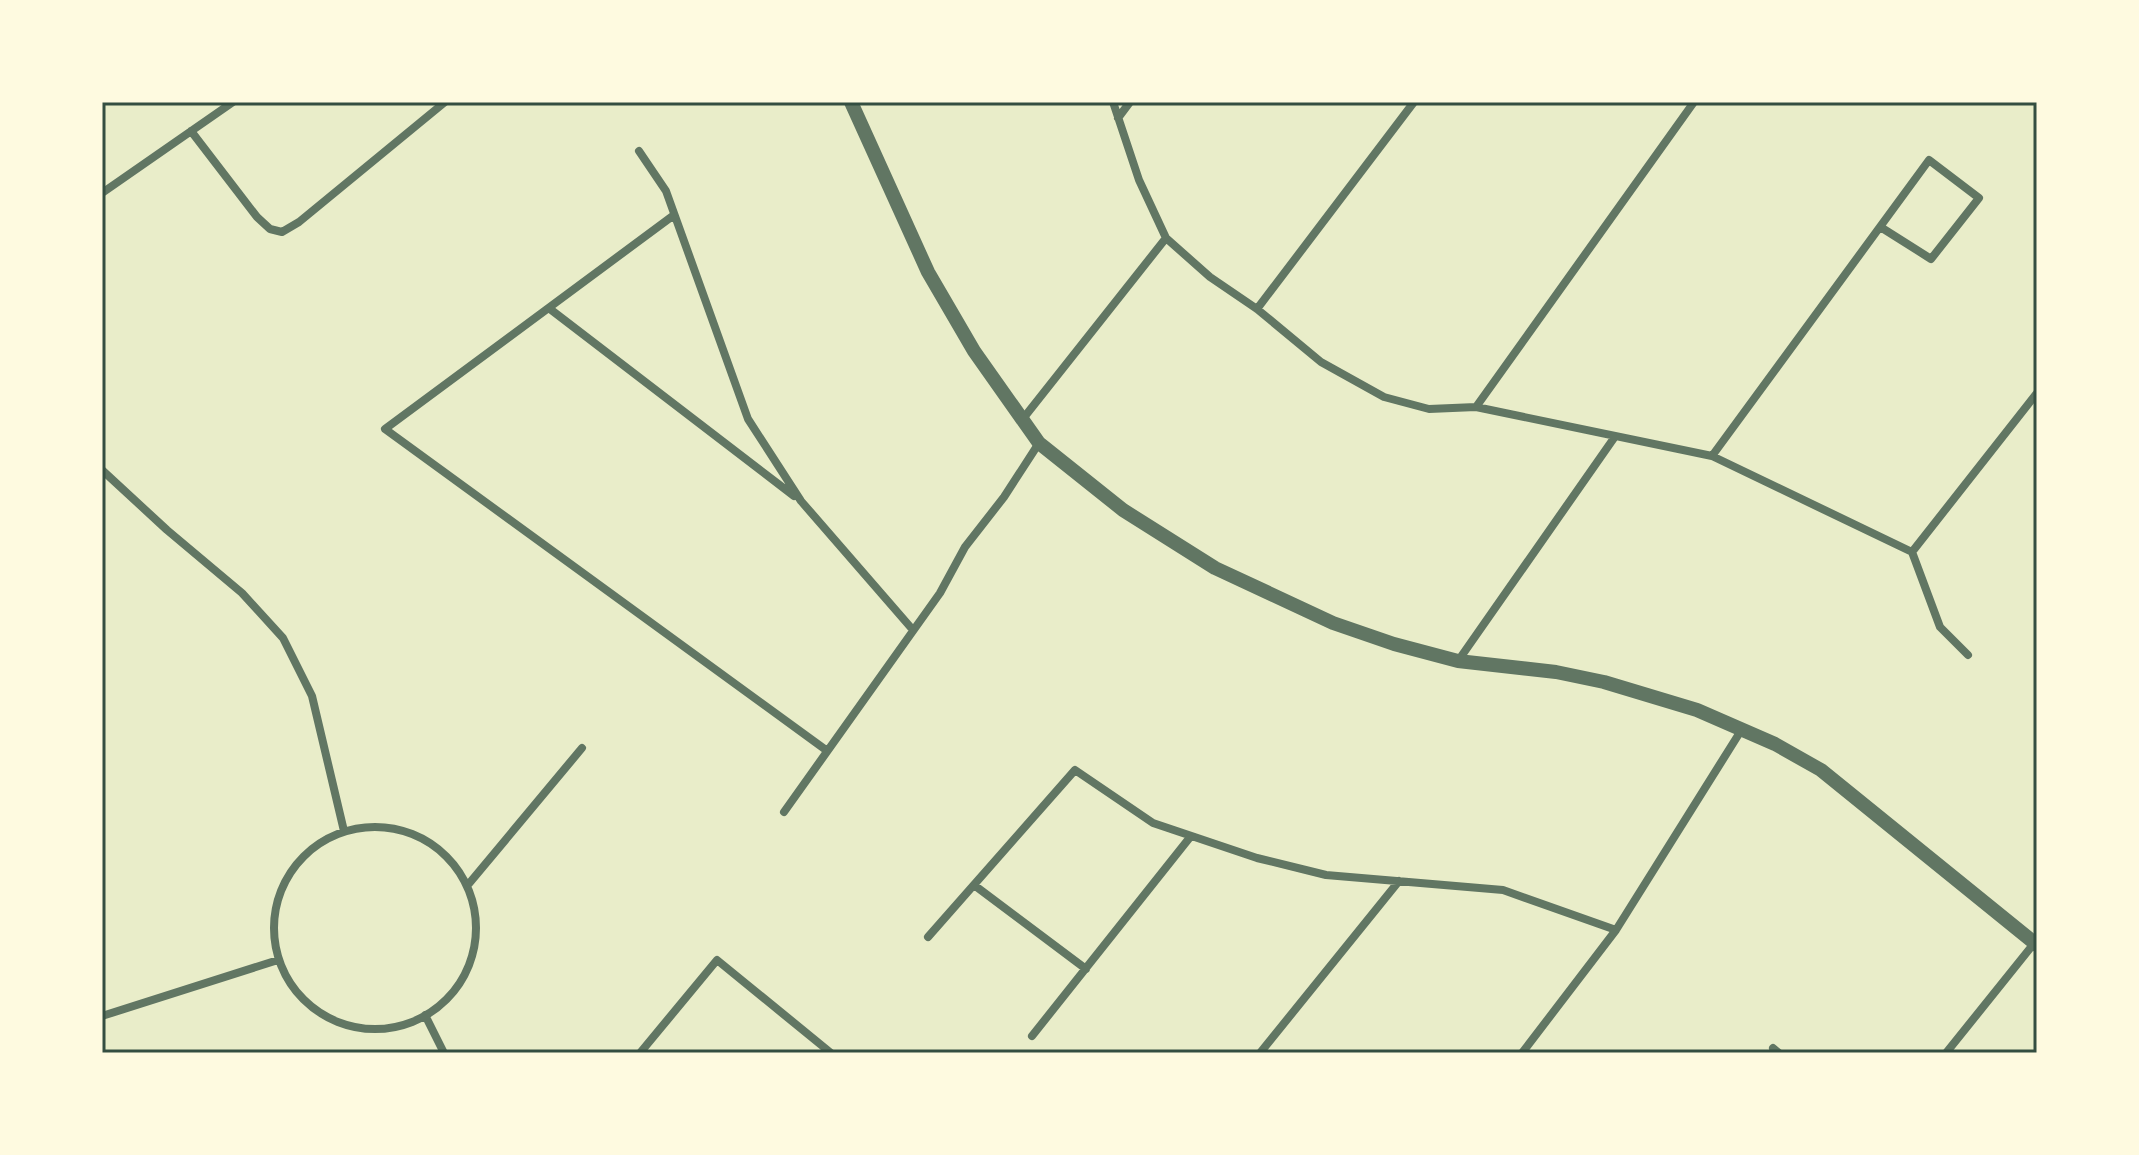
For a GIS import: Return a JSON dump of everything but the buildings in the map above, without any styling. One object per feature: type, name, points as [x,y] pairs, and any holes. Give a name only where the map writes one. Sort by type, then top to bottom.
[{"type":"street","points":[[102,193],[233,102]]},
{"type":"street","points":[[191,131],[257,217],[270,229],[282,232],[299,222],[445,102]]},
{"type":"street","points":[[851,102],[928,272],[974,351],[1039,443],[1123,510],[1215,568],[1333,623],[1458,661],[1543,670],[1604,682],[1697,710],[1775,744],[1821,770],[2036,943],[1946,1053]]},
{"type":"street","points":[[1113,102],[1139,180],[1166,238],[1210,277],[1257,309],[1321,362],[1384,397],[1429,409],[1476,407],[1712,456],[1912,552],[1940,627],[1968,655]]},
{"type":"street","points":[[1118,118],[1130,102]]},
{"type":"street","points":[[1257,309],[1414,102]]},
{"type":"street","points":[[1476,407],[1694,102]]},
{"type":"street","points":[[639,151],[666,191],[748,419],[801,501],[913,630]]},
{"type":"street","points":[[1712,456],[1929,160],[1979,198],[1931,259],[1882,228]]},
{"type":"street","points":[[674,215],[385,429],[826,750]]},
{"type":"street","points":[[1022,420],[1166,238]]},
{"type":"street","points":[[550,309],[801,501]]},
{"type":"street","points":[[1912,552],[2037,393]]},
{"type":"street","points":[[1458,661],[1614,438]]},
{"type":"street","points":[[784,812],[940,593],[965,547],[1004,497],[1039,443]]},
{"type":"street","points":[[102,470],[242,593],[283,638],[312,696],[344,831]]},
{"type":"street","points":[[1522,1053],[1616,930],[1742,729]]},
{"type":"street","points":[[467,886],[582,748]]},
{"type":"street","points":[[928,937],[1075,770],[1153,823],[1257,858],[1326,875],[1503,890],[1616,930]]},
{"type":"street","points":[[379,826],[413,833],[443,851],[467,886],[476,912],[476,947],[463,980],[440,1006],[410,1023],[378,1030],[346,1025],[316,1011],[293,989],[278,960],[273,929],[278,897],[292,868],[315,845],[344,831],[379,826]]},
{"type":"street","points":[[1032,1036],[1191,836]]},
{"type":"street","points":[[1260,1053],[1399,881]]},
{"type":"street","points":[[974,885],[1086,969]]},
{"type":"street","points":[[102,1016],[278,960]]},
{"type":"street","points":[[640,1053],[717,960],[831,1053]]},
{"type":"street","points":[[425,1015],[444,1053]]}]
